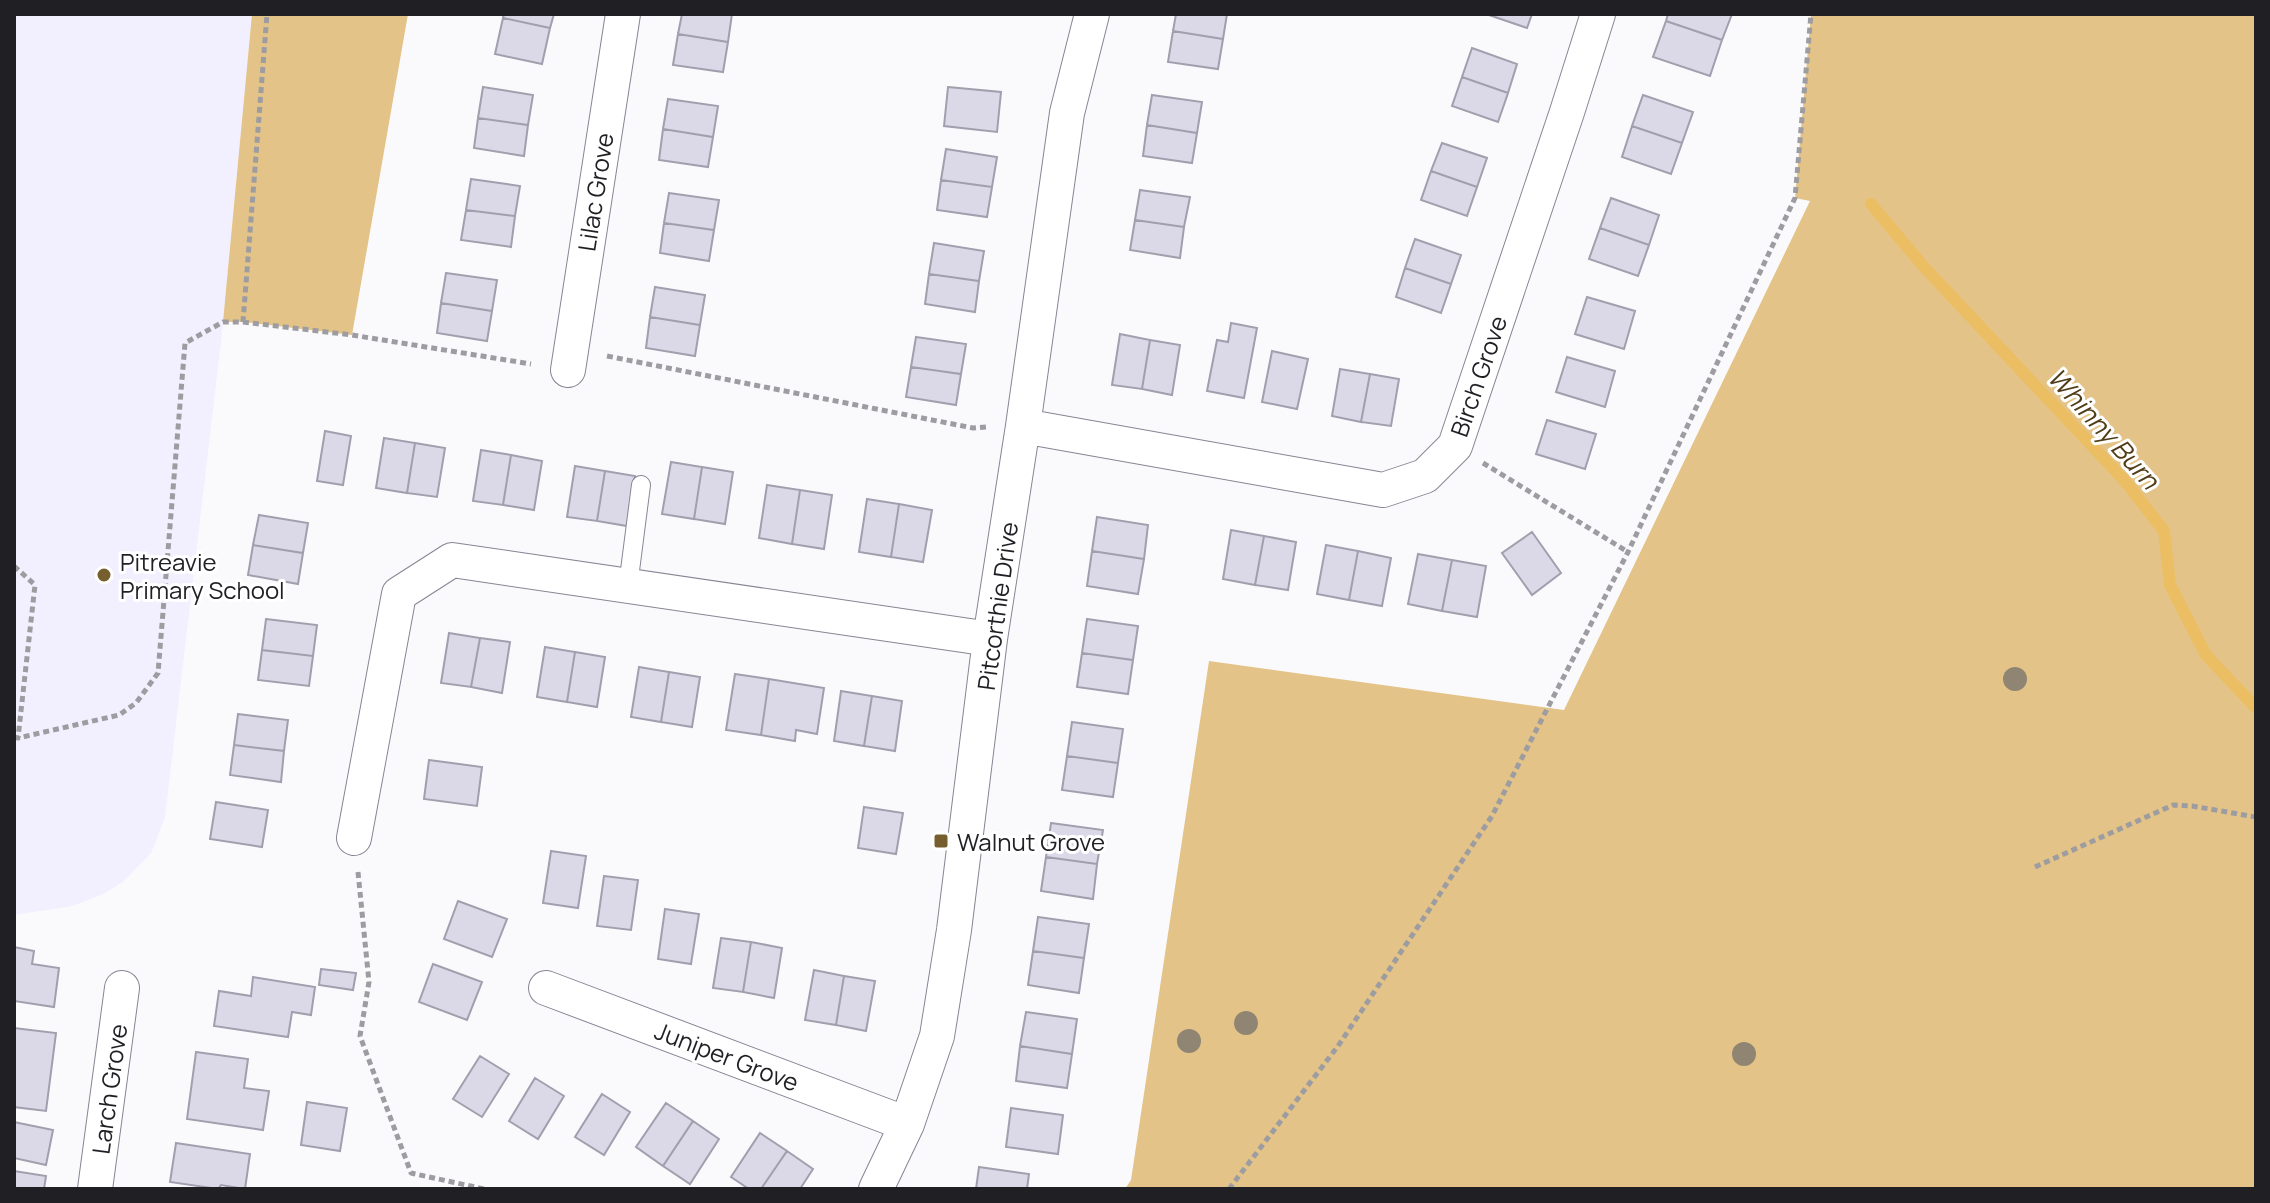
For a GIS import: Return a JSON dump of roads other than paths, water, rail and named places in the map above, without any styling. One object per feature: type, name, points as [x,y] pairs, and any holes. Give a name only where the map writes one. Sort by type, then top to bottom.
[{"type":"street","name":"Lilac Grove","points":[[570,360],[623,14]]},
{"type":"street","name":"Pitcorthie Drive","points":[[876,1189],[907,1124],[937,1036],[954,930],[990,639],[1067,113],[1092,14]]},
{"type":"street","name":"Birch Grove","points":[[1023,426],[1383,490],[1425,476],[1455,446],[1598,14]]},
{"type":"street","points":[[354,838],[399,594],[452,560],[990,639]]},
{"type":"street","name":"Larch Grove","points":[[95,1189],[122,988]]},
{"type":"street","name":"Juniper Grove","points":[[546,988],[907,1124]]},
{"type":"lane","points":[[628,586],[641,485]]},
{"type":"waterway","name":"Whinny Burn","points":[[1871,204],[1924,267],[2125,481],[2164,531],[2170,585],[2206,655],[2256,708]]},
{"type":"place","name":"Pitreavie Primary School","points":[[104,575]]},
{"type":"place","name":"Walnut Grove","points":[[941,841]]}]
